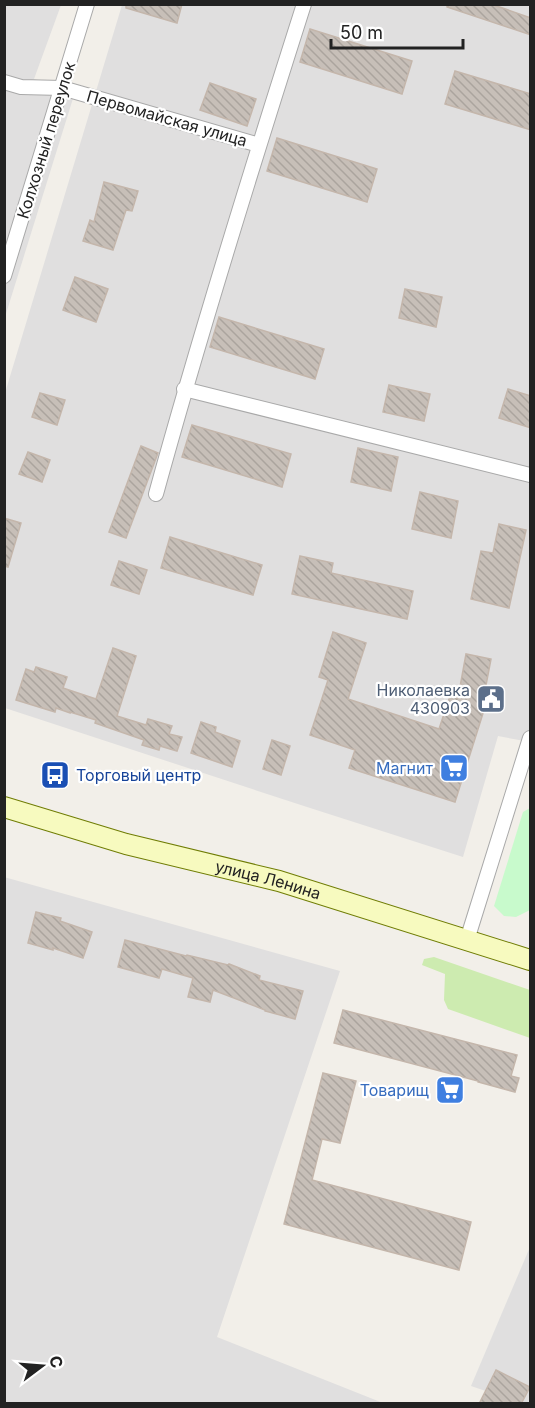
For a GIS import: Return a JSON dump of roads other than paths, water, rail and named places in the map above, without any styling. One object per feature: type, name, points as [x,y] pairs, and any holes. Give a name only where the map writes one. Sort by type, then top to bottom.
[{"type":"main road","name":"улица Ленина","points":[[4,807],[126,843],[279,881],[531,960]]},
{"type":"street","name":"Колхозный переулок","points":[[4,276],[87,4]]},
{"type":"street","points":[[156,494],[184,389],[304,4]]},
{"type":"street","name":"Первомайская улица","points":[[4,82],[21,87],[62,88],[259,145]]},
{"type":"street","points":[[184,389],[531,475]]},
{"type":"street","points":[[467,940],[531,738]]},
{"type":"place","name":"Николаевка 430903","points":[[491,699]]},
{"type":"place","name":"Магнит","points":[[454,768]]},
{"type":"place","name":"Торговый центр","points":[[55,775]]},
{"type":"place","name":"Товарищ","points":[[450,1090]]}]
